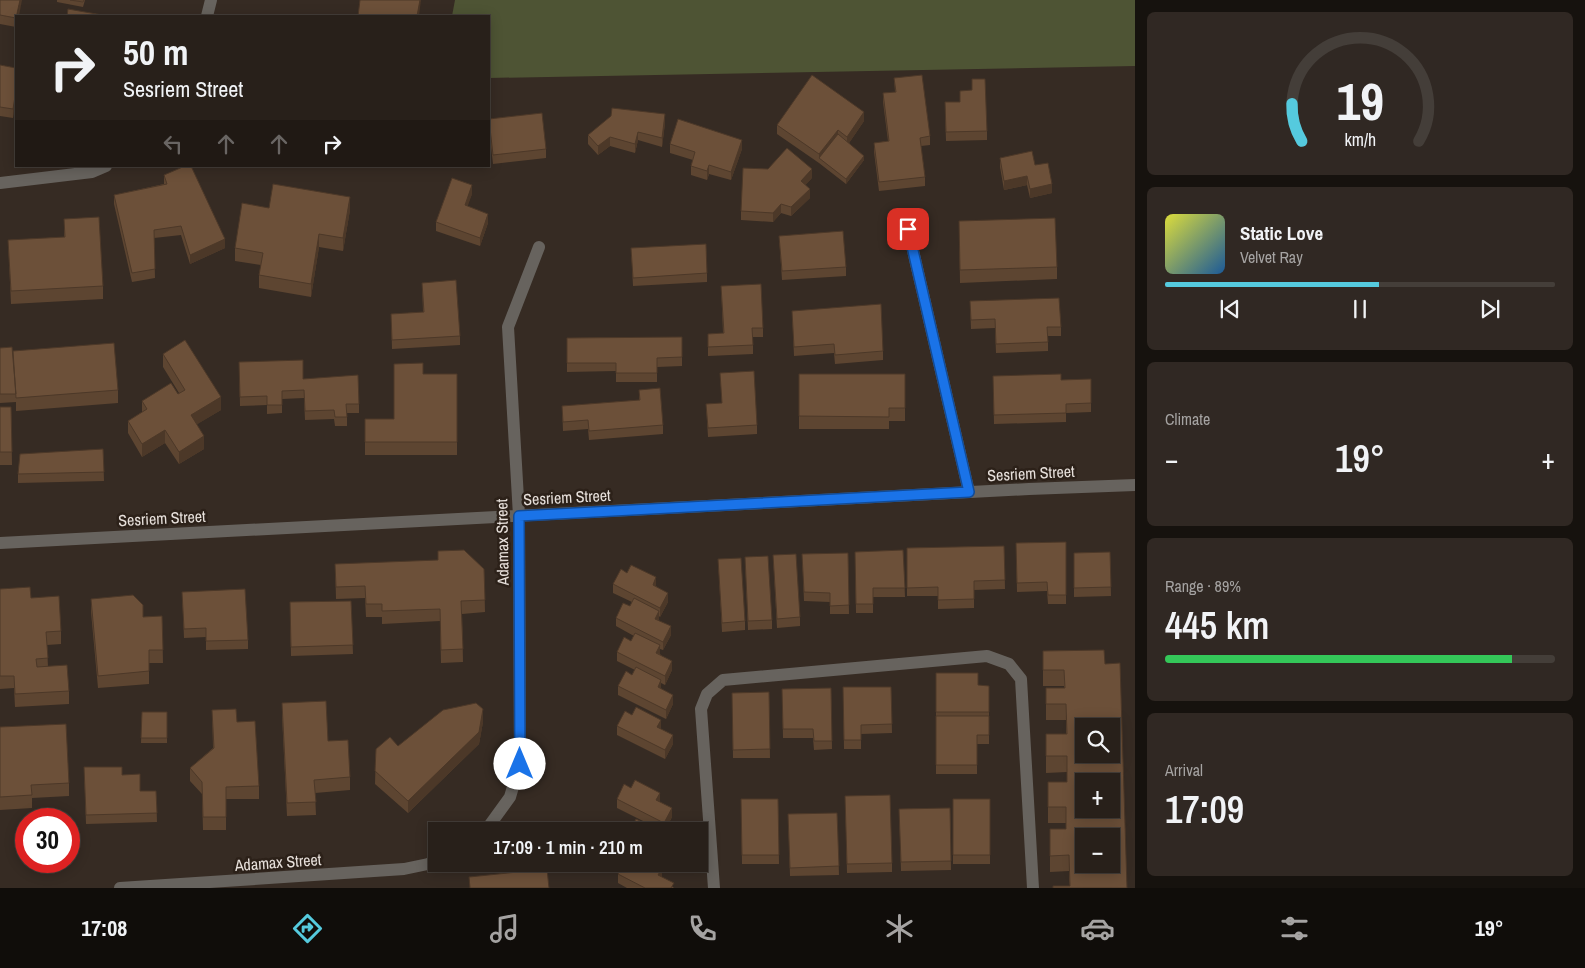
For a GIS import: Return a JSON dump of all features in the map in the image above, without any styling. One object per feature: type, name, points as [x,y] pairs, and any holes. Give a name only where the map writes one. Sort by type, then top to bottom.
[{"type":"street","points":[[207,15],[211,0]]},
{"type":"street","points":[[0,183],[92,172],[104,167]]},
{"type":"street","points":[[908,229],[969,492]]},
{"type":"street","name":"Adamax Street","points":[[492,822],[510,796],[520,764],[519,516],[508,327],[539,247]]},
{"type":"street","name":"Sesriem Street","points":[[0,543],[1135,485]]},
{"type":"street","points":[[714,888],[701,710],[707,694],[723,680],[987,656],[1009,664],[1021,679],[1033,888]]},
{"type":"street","name":"Adamax Street","points":[[120,888],[172,887],[404,869],[428,864]]},
{"type":"green space","points":[[455,0],[1135,0],[1135,66],[490,78],[490,15],[452,15]]},
{"type":"building","points":[[0,0],[20,0],[15,18],[0,15]]},
{"type":"building","points":[[360,0],[420,0],[417,15],[358,15]]},
{"type":"building","points":[[68,9],[102,15],[67,15]]},
{"type":"building","points":[[0,65],[15,68],[15,96],[13,109],[0,107]]},
{"type":"building","points":[[812,75],[864,112],[847,137],[838,130],[819,154],[777,125]]},
{"type":"building","points":[[922,75],[930,136],[920,138],[925,177],[879,182],[874,143],[889,141],[883,93],[896,92],[894,78]]},
{"type":"building","points":[[972,79],[985,79],[987,131],[946,132],[945,102],[960,102],[960,91],[972,90]]},
{"type":"building","points":[[612,108],[665,114],[662,138],[638,132],[635,144],[610,137],[598,146],[588,135],[611,116]]},
{"type":"building","points":[[542,113],[546,149],[493,155],[490,119]]},
{"type":"building","points":[[678,119],[742,140],[731,172],[709,165],[707,171],[691,166],[695,152],[670,144]]},
{"type":"building","points":[[838,134],[864,156],[846,179],[819,158]]},
{"type":"building","points":[[787,148],[812,169],[801,181],[810,189],[791,207],[781,204],[773,213],[741,211],[743,168],[768,169]]},
{"type":"building","points":[[1032,151],[1035,165],[1048,163],[1052,184],[1030,189],[1027,176],[1004,181],[1000,158]]},
{"type":"building","points":[[183,167],[191,167],[225,239],[190,255],[181,226],[154,230],[155,269],[132,273],[114,195],[167,184],[164,175]]},
{"type":"building","points":[[452,178],[472,185],[465,205],[488,214],[480,238],[436,222]]},
{"type":"building","points":[[273,184],[350,197],[343,238],[319,234],[311,284],[259,275],[263,253],[235,248],[242,203],[269,208]]},
{"type":"building","points":[[99,217],[103,286],[11,291],[8,240],[65,237],[64,219]]},
{"type":"building","points":[[1055,218],[1057,267],[960,270],[959,221]]},
{"type":"building","points":[[843,231],[846,267],[782,271],[779,236]]},
{"type":"building","points":[[706,244],[707,273],[633,278],[631,248]]},
{"type":"building","points":[[456,280],[460,336],[392,340],[391,314],[424,312],[422,283]]},
{"type":"building","points":[[761,284],[763,328],[752,328],[753,345],[708,347],[708,334],[724,333],[721,286]]},
{"type":"building","points":[[1059,298],[1061,327],[1047,327],[1048,342],[996,344],[995,319],[971,320],[970,301]]},
{"type":"building","points":[[881,304],[883,351],[835,355],[834,344],[794,347],[792,311]]},
{"type":"building","points":[[682,337],[682,357],[657,358],[657,373],[616,373],[616,363],[567,363],[567,338]]},
{"type":"building","points":[[185,340],[221,397],[191,415],[204,436],[179,452],[165,430],[142,444],[128,421],[147,409],[142,401],[171,383],[178,394],[185,390],[163,354]]},
{"type":"building","points":[[114,343],[118,390],[16,398],[13,351]]},
{"type":"building","points":[[12,347],[16,394],[0,394],[0,348]]},
{"type":"building","points":[[303,360],[303,379],[358,375],[359,404],[346,404],[347,417],[335,417],[334,410],[305,411],[304,390],[282,391],[282,405],[267,405],[267,396],[240,397],[239,362]]},
{"type":"building","points":[[423,363],[423,374],[457,374],[457,442],[365,442],[365,419],[394,419],[394,364]]},
{"type":"building","points":[[754,371],[757,425],[708,428],[706,404],[722,403],[720,373]]},
{"type":"building","points":[[799,374],[905,374],[905,408],[889,408],[889,417],[799,416]]},
{"type":"building","points":[[1061,374],[1061,380],[1091,379],[1091,403],[1066,404],[1066,413],[994,415],[993,376]]},
{"type":"building","points":[[660,388],[663,425],[589,431],[588,420],[563,422],[562,406],[640,400],[639,390]]},
{"type":"building","points":[[0,407],[11,407],[12,452],[0,452]]},
{"type":"building","points":[[103,449],[104,472],[18,474],[20,454]]},
{"type":"building","points":[[1066,542],[1066,595],[1048,595],[1047,582],[1017,583],[1016,543]]},
{"type":"building","points":[[1004,546],[1005,580],[974,581],[974,599],[938,600],[938,587],[907,588],[907,548]]},
{"type":"building","points":[[464,550],[484,569],[485,600],[461,601],[463,649],[441,650],[440,609],[382,611],[382,604],[366,604],[365,586],[336,587],[335,564],[438,560],[438,551]]},
{"type":"building","points":[[903,550],[905,588],[873,588],[873,604],[856,604],[855,552]]},
{"type":"building","points":[[1110,552],[1111,587],[1074,588],[1074,553]]},
{"type":"building","points":[[848,553],[849,605],[830,606],[830,593],[804,592],[802,554]]},
{"type":"building","points":[[796,554],[800,617],[777,619],[773,555]]},
{"type":"building","points":[[768,556],[772,620],[748,621],[745,557]]},
{"type":"building","points":[[741,558],[745,621],[722,623],[718,559]]},
{"type":"building","points":[[631,565],[656,577],[653,585],[668,593],[660,608],[613,584],[621,569],[627,573]]},
{"type":"building","points":[[30,587],[31,598],[59,596],[61,631],[46,632],[48,658],[36,659],[37,667],[67,665],[69,691],[15,694],[14,676],[0,676],[0,589]]},
{"type":"building","points":[[245,589],[248,640],[206,641],[206,628],[184,629],[182,592]]},
{"type":"building","points":[[133,595],[143,605],[143,617],[162,616],[163,650],[149,650],[149,671],[98,676],[91,599]]},
{"type":"building","points":[[634,598],[659,611],[655,619],[671,626],[663,642],[616,618],[623,603],[630,606]]},
{"type":"building","points":[[351,601],[353,645],[291,647],[290,602]]},
{"type":"building","points":[[635,633],[660,645],[656,653],[672,661],[665,676],[617,652],[624,637],[631,641]]},
{"type":"building","points":[[1104,650],[1105,664],[1120,663],[1127,888],[1053,888],[1053,886],[1070,886],[1069,855],[1050,856],[1050,829],[1066,829],[1066,807],[1048,807],[1048,782],[1067,782],[1067,756],[1046,756],[1046,734],[1067,734],[1066,704],[1046,704],[1046,688],[1065,688],[1064,670],[1043,670],[1043,651]]},
{"type":"building","points":[[636,667],[661,680],[658,687],[673,695],[666,710],[618,686],[626,671],[632,675]]},
{"type":"building","points":[[936,673],[978,673],[978,685],[989,686],[989,712],[936,712]]},
{"type":"building","points":[[843,687],[891,687],[892,724],[861,725],[861,740],[844,740]]},
{"type":"building","points":[[831,688],[832,741],[814,741],[813,729],[783,729],[782,689]]},
{"type":"building","points":[[769,692],[770,749],[733,750],[732,693]]},
{"type":"building","points":[[326,701],[328,741],[348,740],[350,777],[314,780],[316,802],[287,803],[282,703]]},
{"type":"building","points":[[476,703],[483,709],[479,732],[408,801],[375,771],[376,749],[390,737],[398,746],[443,710]]},
{"type":"building","points":[[636,707],[661,720],[657,727],[673,735],[665,750],[617,726],[625,711],[632,715]]},
{"type":"building","points":[[236,709],[237,722],[255,721],[259,786],[226,787],[226,817],[203,817],[202,782],[190,768],[214,748],[212,710]]},
{"type":"building","points":[[142,712],[167,712],[167,738],[141,738]]},
{"type":"building","points":[[936,716],[989,716],[989,735],[977,735],[977,765],[936,765]]},
{"type":"building","points":[[66,724],[69,783],[31,785],[32,795],[0,797],[0,727]]},
{"type":"building","points":[[84,767],[122,767],[122,775],[140,774],[140,791],[156,791],[157,813],[86,815]]},
{"type":"building","points":[[635,780],[660,793],[656,800],[672,808],[665,822],[617,799],[624,784],[631,788]]},
{"type":"building","points":[[890,795],[892,863],[847,864],[845,796]]},
{"type":"building","points":[[741,799],[778,799],[779,855],[742,855]]},
{"type":"building","points":[[953,799],[990,799],[990,855],[953,855]]},
{"type":"building","points":[[950,808],[951,861],[901,862],[899,809]]},
{"type":"building","points":[[837,813],[839,866],[790,868],[788,814]]},
{"type":"building","points":[[518,872],[547,872],[549,888],[470,888],[469,877]]},
{"type":"building","points":[[619,872],[660,872],[658,875],[674,883],[671,888],[645,888],[618,874]]},
{"type":"route","points":[[520,764],[519,516],[969,492],[908,229]]}]
